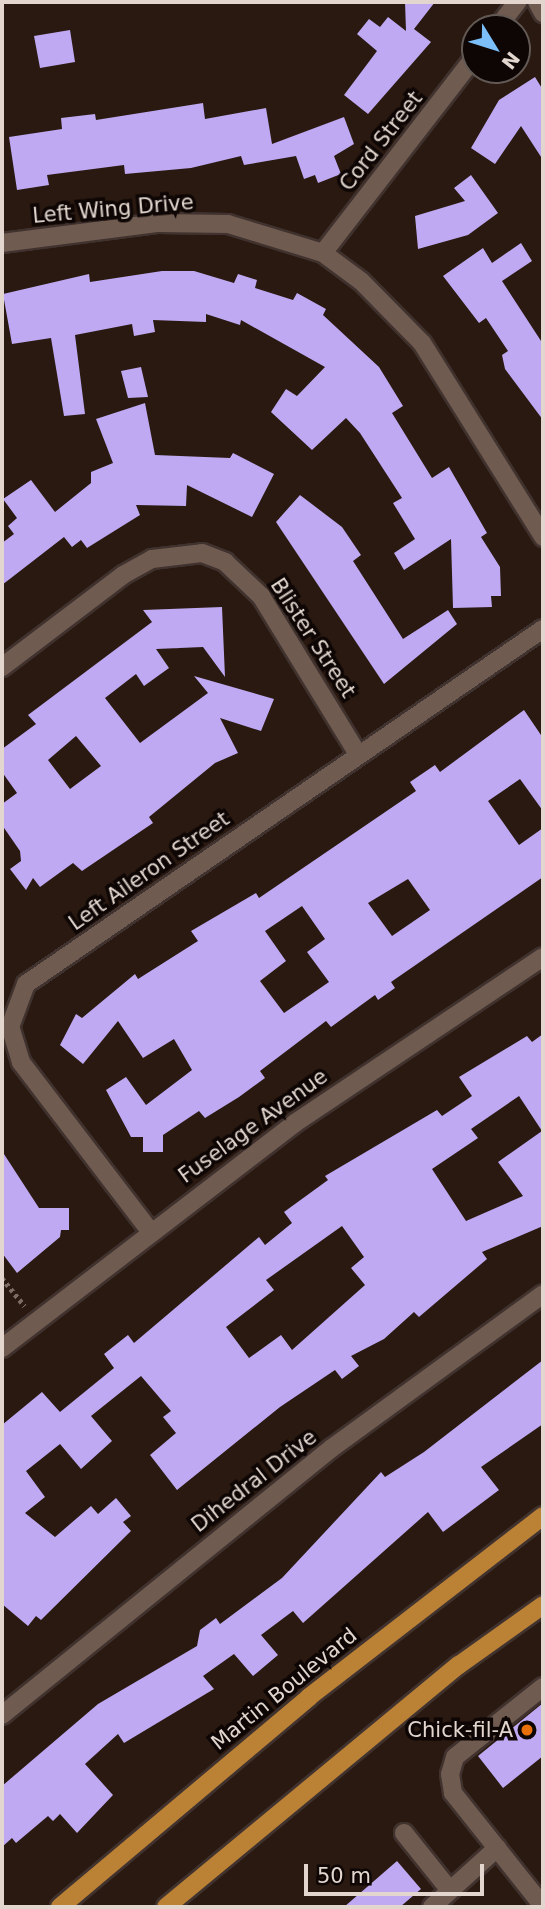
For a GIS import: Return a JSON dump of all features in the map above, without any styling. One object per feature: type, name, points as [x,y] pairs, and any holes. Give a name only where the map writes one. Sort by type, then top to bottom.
[{"type":"main road","name":"Martin Boulevard","points":[[60,1907],[309,1697],[543,1516]]},
{"type":"main road","points":[[166,1907],[441,1680],[543,1605]]},
{"type":"street","points":[[537,2],[543,13]]},
{"type":"street","name":"Cord Street","points":[[323,253],[461,74]]},
{"type":"street","name":"Left Wing Drive","points":[[2,243],[159,223],[228,224],[323,253],[361,281],[422,343],[543,537]]},
{"type":"street","name":"Blister Street","points":[[2,667],[124,575],[152,559],[202,553],[225,562],[261,596],[358,754]]},
{"type":"street","name":"Left Aileron Street","points":[[150,1231],[21,1062],[10,1027],[17,998],[26,984],[543,629]]},
{"type":"street","name":"Fuselage Avenue","points":[[2,1348],[150,1231],[432,1026],[543,957]]},
{"type":"street","name":"Dihedral Drive","points":[[2,1715],[321,1457],[543,1294]]},
{"type":"street","points":[[543,1687],[455,1757],[453,1793],[543,1906]]},
{"type":"street","points":[[404,1833],[448,1888]]},
{"type":"street","points":[[432,1907],[448,1888],[497,1848]]},
{"type":"path","points":[[2,1278],[37,1320]]},
{"type":"building","points":[[405,2],[435,2],[414,29],[431,42],[368,114],[344,95],[377,51],[357,34],[369,19],[380,27],[388,17],[406,31]]},
{"type":"building","points":[[70,30],[75,62],[40,68],[34,36]]},
{"type":"building","points":[[535,77],[543,90],[543,160],[521,126],[495,164],[471,148],[499,100],[524,84],[531,84],[531,80]]},
{"type":"building","points":[[203,103],[205,119],[266,108],[272,144],[344,117],[354,144],[334,156],[341,174],[318,183],[315,175],[304,179],[296,156],[244,165],[241,156],[191,168],[125,174],[124,165],[47,175],[49,185],[17,190],[9,137],[62,129],[61,118],[95,114],[96,120]]},
{"type":"building","points":[[471,175],[498,213],[468,235],[418,249],[415,216],[465,201],[454,188]]},
{"type":"building","points":[[521,243],[532,261],[502,281],[543,344],[543,420],[505,369],[502,355],[508,351],[486,318],[479,323],[443,276],[483,248],[492,263]]},
{"type":"building","points":[[162,271],[194,271],[234,283],[238,274],[257,280],[255,288],[293,300],[297,293],[326,309],[323,315],[379,367],[403,406],[392,413],[432,478],[449,467],[487,533],[481,537],[500,567],[501,596],[491,596],[492,607],[453,608],[451,539],[404,570],[394,553],[415,539],[393,503],[402,498],[360,433],[346,418],[312,450],[271,412],[286,389],[297,396],[325,367],[241,320],[240,325],[206,314],[206,322],[153,320],[155,332],[134,336],[132,324],[75,335],[85,414],[64,416],[51,338],[12,344],[3,294],[89,274],[90,282]]},
{"type":"building","points":[[141,367],[148,397],[128,398],[121,371]]},
{"type":"building","points":[[145,403],[155,455],[230,458],[233,453],[274,474],[252,517],[187,485],[186,506],[136,505],[140,515],[87,548],[81,540],[72,547],[64,537],[2,585],[2,543],[14,534],[8,526],[17,518],[3,499],[31,480],[55,512],[91,483],[91,472],[113,463],[96,419]]},
{"type":"building","points":[[300,495],[342,527],[361,555],[353,561],[403,639],[448,610],[457,624],[384,684],[276,522]]},
{"type":"building","points":[[222,607],[225,677],[203,647],[156,649],[169,668],[144,686],[136,674],[105,698],[140,743],[208,693],[194,676],[274,699],[261,731],[220,718],[238,753],[215,763],[149,817],[153,823],[82,871],[73,863],[40,887],[33,878],[26,890],[10,869],[21,861],[20,851],[2,825],[2,804],[17,793],[2,772],[2,749],[36,724],[28,715],[152,622],[143,610]],"holes":[[[76,736],[101,766],[70,789],[48,760]]]},
{"type":"building","points":[[524,710],[543,738],[543,811],[520,779],[488,801],[519,845],[543,828],[543,877],[391,982],[395,988],[378,1000],[375,995],[331,1027],[326,1021],[260,1071],[265,1078],[239,1097],[205,1118],[199,1111],[163,1135],[163,1152],[143,1152],[143,1137],[131,1137],[106,1090],[126,1077],[146,1105],[192,1070],[174,1039],[143,1058],[118,1021],[83,1064],[60,1045],[76,1014],[82,1018],[135,974],[138,979],[198,941],[191,931],[256,893],[259,898],[416,791],[410,782],[435,765],[440,772]],"holes":[[[408,879],[430,910],[392,936],[368,903]],[[302,906],[325,939],[307,952],[329,982],[284,1013],[260,981],[286,961],[265,931]]]},
{"type":"building","points":[[543,1034],[543,1226],[482,1252],[487,1259],[419,1317],[414,1312],[384,1339],[351,1356],[359,1366],[342,1379],[335,1370],[280,1407],[177,1490],[150,1455],[176,1433],[163,1417],[171,1411],[141,1376],[91,1416],[112,1441],[81,1469],[60,1444],[26,1471],[45,1497],[25,1513],[55,1537],[91,1506],[98,1514],[116,1498],[131,1516],[123,1522],[131,1531],[41,1620],[36,1616],[28,1626],[2,1604],[2,1425],[42,1392],[60,1412],[114,1368],[104,1354],[128,1335],[134,1343],[259,1237],[265,1245],[292,1223],[284,1212],[328,1180],[325,1176],[437,1110],[442,1116],[472,1096],[459,1077],[527,1036],[532,1042]],"holes":[[[519,1096],[542,1131],[498,1162],[523,1196],[466,1221],[432,1169],[478,1138],[471,1129]],[[342,1226],[364,1257],[351,1268],[365,1285],[292,1350],[281,1335],[249,1358],[226,1327],[274,1290],[266,1280]]]},
{"type":"building","points":[[2,1151],[39,1208],[69,1208],[69,1230],[61,1230],[60,1237],[17,1273],[2,1253]]},
{"type":"building","points":[[543,1360],[543,1424],[481,1467],[499,1490],[443,1532],[428,1512],[303,1623],[293,1611],[261,1635],[278,1655],[253,1676],[234,1654],[203,1676],[214,1689],[124,1743],[118,1734],[85,1764],[113,1795],[77,1833],[60,1814],[53,1821],[48,1816],[16,1843],[12,1838],[2,1847],[2,1786],[98,1704],[197,1646],[200,1630],[216,1618],[220,1624],[282,1578],[381,1472],[385,1477],[424,1452]]},
{"type":"building","name":"Chick-fil-A","points":[[543,1703],[543,1756],[503,1788],[478,1756]]},
{"type":"building","points":[[397,1861],[421,1889],[400,1907],[344,1907]]},
{"type":"place","name":"Chick-fil-A","points":[[527,1730]]}]
